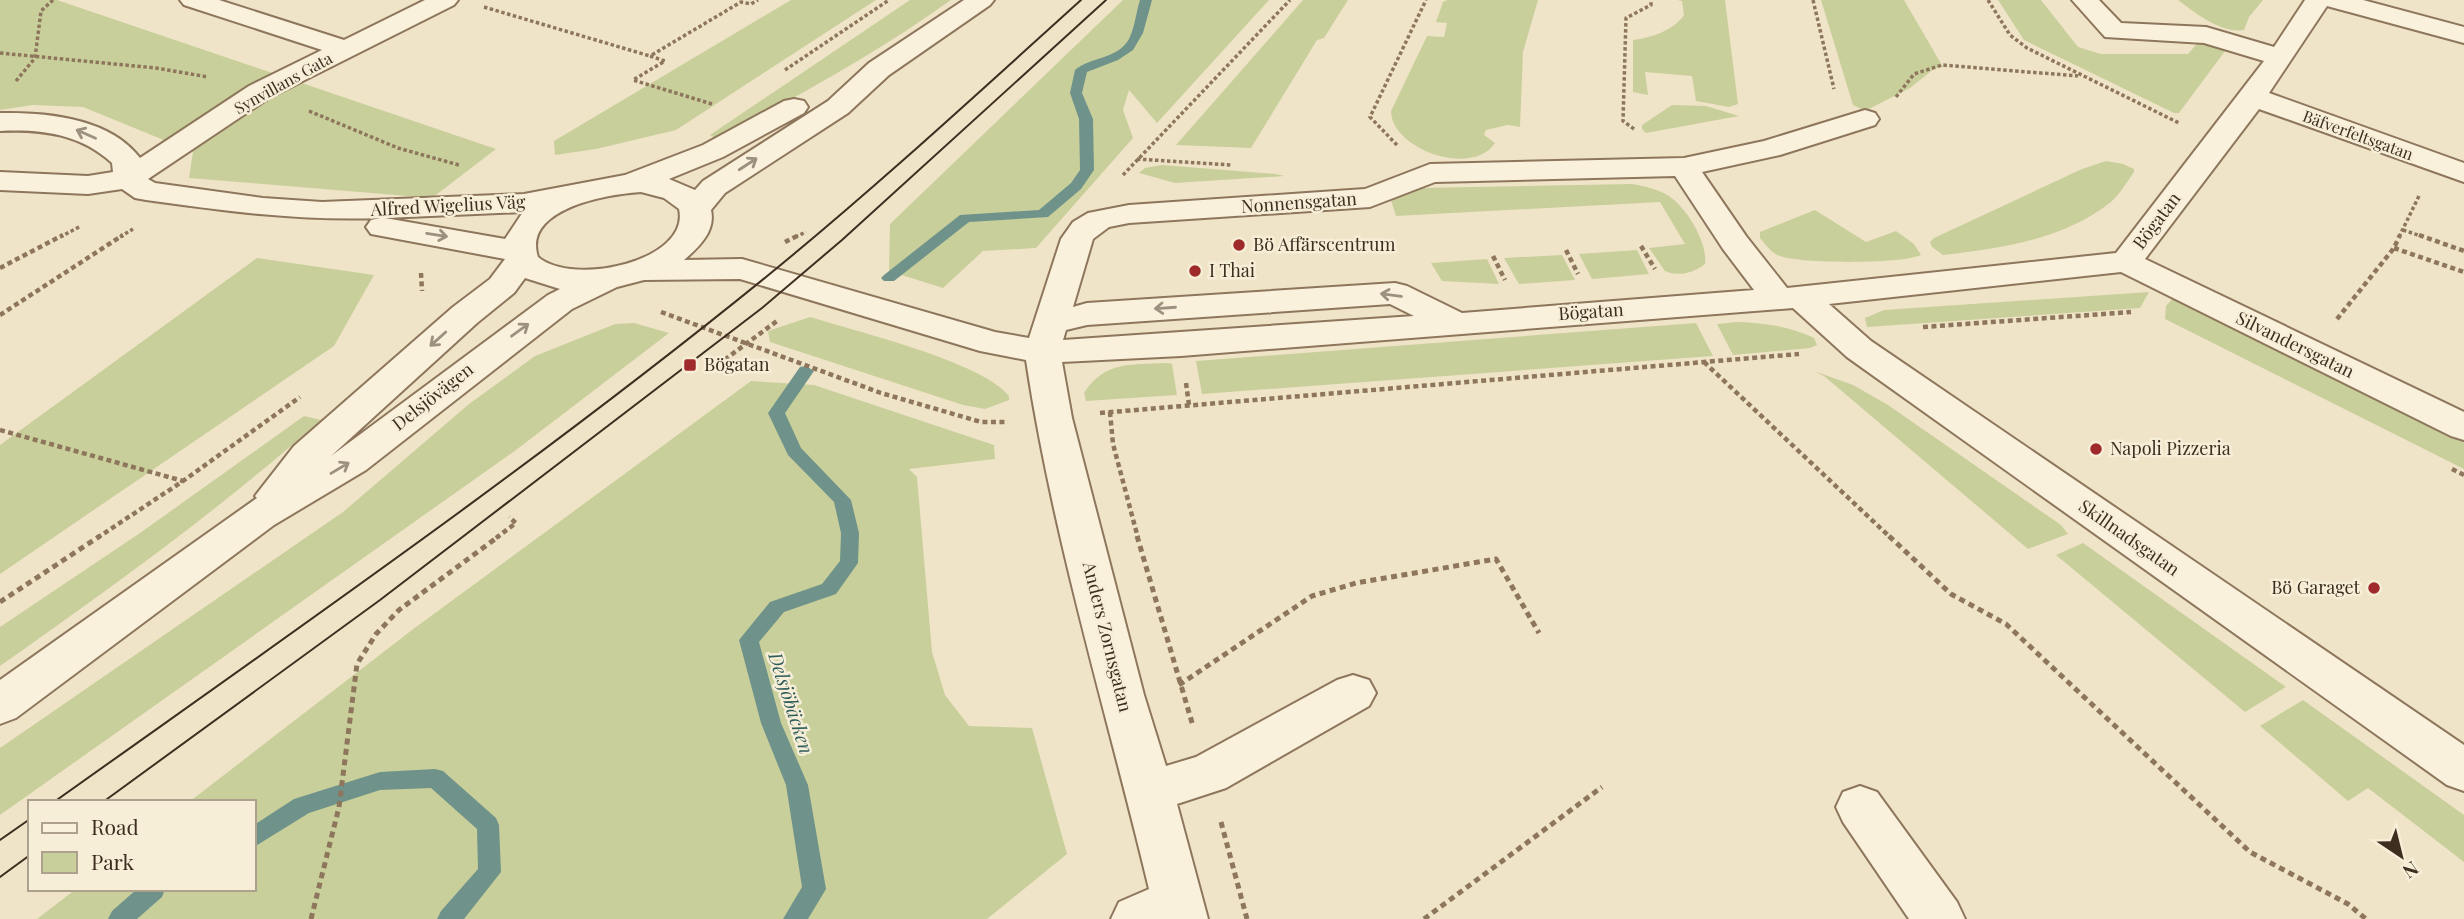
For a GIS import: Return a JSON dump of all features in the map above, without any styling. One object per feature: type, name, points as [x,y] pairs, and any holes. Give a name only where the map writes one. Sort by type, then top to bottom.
[{"type":"street","points":[[193,0],[345,49]]},
{"type":"street","name":"Synvillans Gata","points":[[137,185],[259,92],[445,0]]},
{"type":"street","points":[[607,279],[640,270],[676,251],[714,187],[838,107],[879,69],[981,0]]},
{"type":"street","name":"Bögatan","points":[[1047,338],[1087,314],[1395,293],[1453,322],[1789,298],[2126,262],[2253,97],[2318,0]]},
{"type":"street","points":[[2334,0],[2464,35]]},
{"type":"street","points":[[2085,1],[2114,31],[2206,35],[2280,57]]},
{"type":"street","points":[[630,183],[713,151],[813,97],[879,69]]},
{"type":"street","name":"Bäfverfeltsgatan","points":[[2253,97],[2464,173]]},
{"type":"street","name":"Nonnensgatan","points":[[1107,217],[1370,198],[1430,173],[1669,167],[1770,149],[1859,121]]},
{"type":"street","points":[[0,122],[46,122],[76,130],[114,147],[127,160],[137,185]]},
{"type":"street","points":[[1669,167],[1734,242],[1789,298]]},
{"type":"street","name":"Alfred Wigelius Väg","points":[[0,181],[137,185],[184,196],[263,207],[322,211],[524,203],[574,195]]},
{"type":"street","points":[[574,195],[630,183],[652,184],[675,190],[686,195],[696,218],[742,269]]},
{"type":"street","name":"Delsjövägen","points":[[260,515],[308,455],[465,315],[502,286],[521,256],[520,241],[529,224],[554,204],[574,195]]},
{"type":"street","name":"Alfred Wigelius Väg","points":[[322,211],[379,227],[492,245],[521,256],[531,268],[550,277],[574,281],[607,279]]},
{"type":"street","points":[[640,270],[742,269],[992,343],[1047,338],[1077,239],[1090,225],[1107,217]]},
{"type":"street","name":"Silvandersgatan","points":[[2126,262],[2464,427]]},
{"type":"street","name":"Delsjövägen","points":[[0,705],[260,515],[352,461],[560,302],[607,279]]},
{"type":"street","name":"Skillnadsgatan","points":[[1789,298],[2464,771]]},
{"type":"street","name":"Anders Zornsgatan","points":[[1047,338],[1053,418],[1121,695],[1150,792],[1165,913]]},
{"type":"street","points":[[1150,792],[1209,774],[1353,693]]},
{"type":"street","points":[[1860,807],[1940,919]]},
{"type":"path","points":[[9,88],[27,71],[35,58],[41,11],[53,0]]},
{"type":"path","points":[[650,56],[741,2],[751,4],[758,0]]},
{"type":"path","points":[[782,71],[889,0]]},
{"type":"path","points":[[1107,217],[1102,204],[1138,156],[1290,0]]},
{"type":"path","points":[[1426,0],[1370,117],[1377,127],[1430,173]]},
{"type":"path","points":[[1651,0],[1651,5],[1626,18],[1623,121],[1639,133],[1669,167]]},
{"type":"path","points":[[1812,0],[1835,93],[1859,121],[1881,111],[1901,92],[1914,74],[1942,65],[2082,77]]},
{"type":"path","points":[[1988,0],[2010,35],[2027,48],[2178,123],[2219,138]]},
{"type":"path","points":[[472,4],[665,61],[633,79],[715,105]]},
{"type":"path","points":[[0,53],[178,70],[259,92],[398,148],[471,168]]},
{"type":"path","points":[[0,268],[137,185]]},
{"type":"path","points":[[2343,314],[2394,248],[2422,190]]},
{"type":"path","points":[[0,315],[184,196]]},
{"type":"path","points":[[2403,230],[2464,251]]},
{"type":"path","points":[[1641,246],[1661,279]]},
{"type":"path","points":[[2394,248],[2464,272]]},
{"type":"path","points":[[1566,250],[1584,285]]},
{"type":"path","points":[[1493,256],[1509,289]]},
{"type":"path","points":[[420,296],[424,288],[422,268]]},
{"type":"path","points":[[686,322],[881,393],[981,422],[1703,361],[1852,343],[1875,331],[2139,311]]},
{"type":"path","points":[[1703,361],[1951,594],[2006,624],[2250,852],[2348,904],[2366,919]]},
{"type":"path","points":[[0,602],[183,481],[307,391]]},
{"type":"path","points":[[1110,412],[1114,444],[1179,685],[1209,774],[1247,919]]},
{"type":"path","points":[[0,430],[183,481]]},
{"type":"path","points":[[2440,463],[2464,475]]},
{"type":"path","points":[[311,919],[338,807],[357,664],[376,634],[399,610],[516,523],[509,517]]},
{"type":"path","points":[[1179,685],[1311,596],[1356,583],[1496,559],[1539,633]]},
{"type":"path","points":[[1424,919],[1602,787]]},
{"type":"green space","points":[[0,0],[57,0],[496,149],[432,198],[189,178],[193,152],[83,107],[33,105],[0,110]]},
{"type":"green space","points":[[791,0],[876,0],[676,130],[596,149],[555,155],[554,141]]},
{"type":"green space","points":[[910,0],[951,0],[806,91],[716,139],[710,135]]},
{"type":"green space","points":[[1123,0],[1269,0],[1157,123],[1129,90],[1123,110],[1133,138],[1036,248],[983,251],[943,288],[889,271],[890,224]]},
{"type":"green space","points":[[1303,0],[1348,0],[1324,38],[1317,40],[1251,148],[1176,145]]},
{"type":"green space","points":[[1538,0],[1523,52],[1520,127],[1508,125],[1486,130],[1484,135],[1495,143],[1484,153],[1469,158],[1452,158],[1418,147],[1404,137],[1395,125],[1391,111],[1427,36],[1444,37],[1447,23],[1436,22],[1443,2]]},
{"type":"green space","points":[[1677,0],[1725,0],[1738,104],[1729,107],[1696,101],[1692,76],[1645,72],[1648,95],[1633,92],[1633,40],[1662,32],[1680,20],[1684,15],[1682,1]]},
{"type":"green space","points":[[1821,0],[1904,0],[1943,67],[1935,68],[1910,88],[1865,111],[1853,105]]},
{"type":"green space","points":[[1998,0],[2041,0],[2078,47],[2101,54],[2188,54],[2200,40],[2228,47],[2179,113],[2174,113],[2024,40]]},
{"type":"green space","points":[[2178,0],[2263,0],[2249,17],[2244,30],[2236,30],[2218,26]]},
{"type":"green space","points":[[1672,105],[1706,106],[1739,116],[1646,133],[1642,129],[1642,125]]},
{"type":"green space","points":[[2106,161],[2123,164],[2134,169],[2134,172],[2111,202],[2073,225],[2031,240],[1987,249],[1943,255],[1932,247],[1930,242],[1934,238],[2082,169]]},
{"type":"green space","points":[[1162,165],[1285,176],[1175,183],[1139,173],[1145,168]]},
{"type":"green space","points":[[1632,184],[1665,194],[1683,209],[1700,236],[1705,264],[1686,273],[1665,271],[1649,248],[1685,244],[1660,202],[1396,216],[1391,200],[1418,188]]},
{"type":"green space","points":[[1815,210],[1866,242],[1896,231],[1914,244],[1921,255],[1874,261],[1791,259],[1777,255],[1760,238],[1760,232]]},
{"type":"green space","points":[[1637,250],[1649,274],[1592,279],[1579,254]]},
{"type":"green space","points":[[1562,255],[1575,280],[1519,284],[1504,258]]},
{"type":"green space","points":[[257,258],[374,275],[334,346],[0,574],[0,445]]},
{"type":"green space","points":[[1487,259],[1499,284],[1442,281],[1431,263]]},
{"type":"green space","points":[[2149,292],[2140,308],[1867,327],[1865,318],[1884,310]]},
{"type":"green space","points":[[2174,297],[2464,441],[2464,469],[2165,319],[2166,306]]},
{"type":"green space","points":[[810,317],[917,349],[973,371],[995,383],[1009,396],[1009,400],[985,409],[963,405],[770,342],[768,331]]},
{"type":"green space","points":[[1737,322],[1786,328],[1814,338],[1817,345],[1810,348],[1733,355],[1717,324]]},
{"type":"green space","points":[[634,323],[669,333],[516,450],[0,815],[0,748],[343,512],[469,404],[535,356],[615,324]]},
{"type":"green space","points":[[1696,323],[1713,356],[1202,394],[1196,361]]},
{"type":"green space","points":[[1172,364],[1177,395],[1086,401],[1084,393],[1092,382],[1111,370],[1121,366]]},
{"type":"green space","points":[[1814,371],[1853,385],[1888,405],[2061,525],[2068,534],[2028,549],[1824,376]]},
{"type":"green space","points":[[751,381],[814,385],[994,445],[995,459],[909,469],[917,477],[932,652],[945,695],[969,726],[1032,728],[1067,854],[987,919],[37,919],[73,891],[256,891],[256,800],[192,800],[412,630]]},
{"type":"green space","points":[[304,416],[321,420],[164,548],[0,666],[0,627],[140,533]]},
{"type":"green space","points":[[2083,543],[2286,687],[2245,712],[2056,555]]},
{"type":"green space","points":[[2303,700],[2464,815],[2464,862],[2368,788],[2348,801],[2260,726]]},
{"type":"waterway","name":"Delsjöbäcken","points":[[889,278],[965,218],[1043,214],[1076,186],[1087,170],[1086,119],[1076,93],[1081,70],[1114,57],[1129,47],[1137,33],[1146,0]]},
{"type":"waterway","name":"Delsjöbäcken","points":[[795,919],[814,889],[797,785],[771,723],[749,640],[777,607],[829,589],[849,563],[850,533],[842,500],[794,451],[776,413],[806,371]]},
{"type":"waterway","name":"Delsjöbäcken","points":[[256,836],[302,806],[380,781],[435,778],[488,825],[490,872],[449,919]]},
{"type":"waterway","name":"Delsjöbäcken","points":[[120,919],[152,891]]},
{"type":"tram line","points":[[57,800],[414,545],[680,346],[846,210],[1081,0]]},
{"type":"tram line","points":[[106,800],[380,600],[762,308],[842,240],[1106,0]]},
{"type":"tram line","points":[[0,840],[28,820]]},
{"type":"tram line","points":[[0,877],[28,856]]},
{"type":"place","name":"Bö Affärscentrum","points":[[1239,245]]},
{"type":"place","name":"I Thai","points":[[1195,271]]},
{"type":"place","name":"Bögatan","points":[[690,365]]},
{"type":"place","name":"Napoli Pizzeria","points":[[2096,449]]},
{"type":"place","name":"Bö Garaget","points":[[2374,588]]}]
